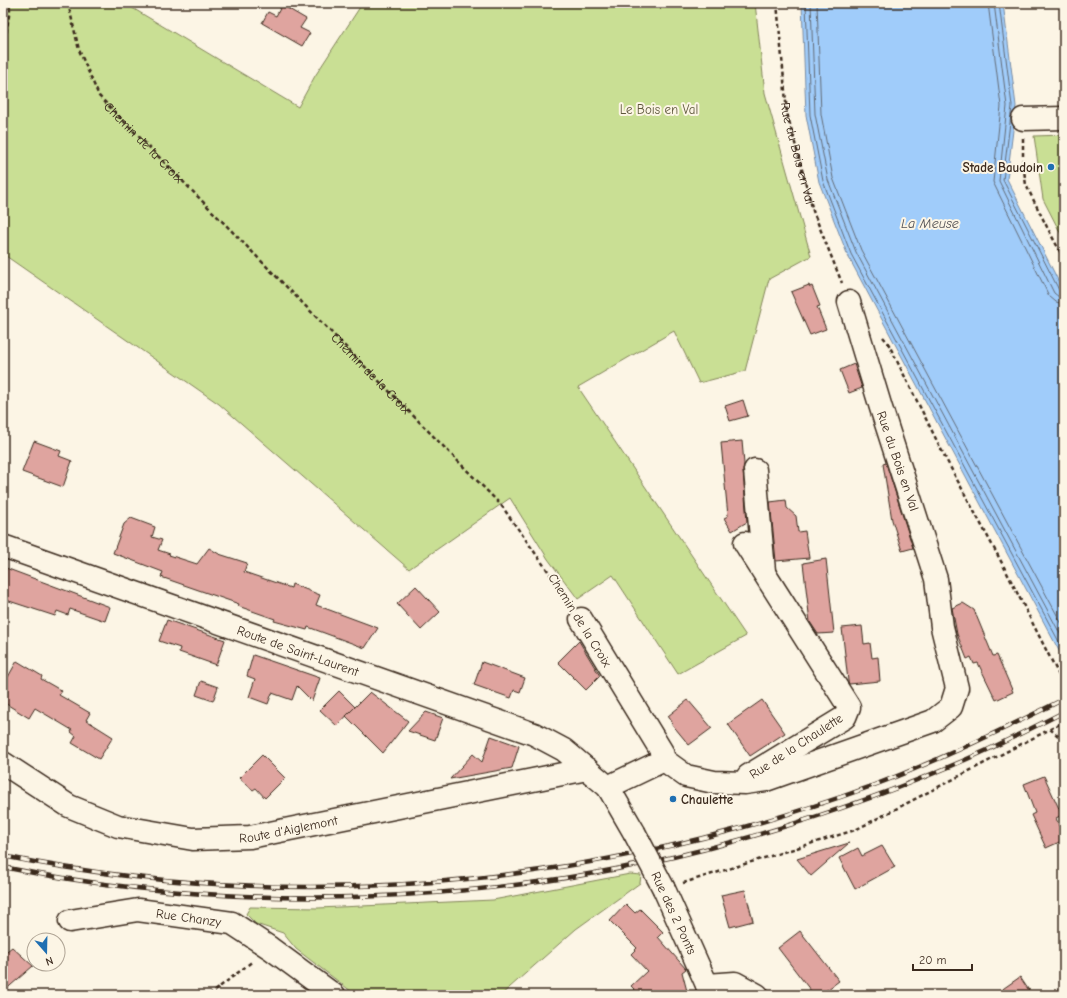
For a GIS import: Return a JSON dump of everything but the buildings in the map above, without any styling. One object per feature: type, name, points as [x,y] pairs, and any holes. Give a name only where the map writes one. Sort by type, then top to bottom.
[{"type":"street","points":[[1023,119],[1064,118]]},
{"type":"street","name":"Rue du Bois en Val","points":[[745,782],[766,780],[933,721],[952,707],[957,688],[942,627],[936,579],[880,408],[849,302]]},
{"type":"street","points":[[755,470],[764,574]]},
{"type":"street","name":"Rue de la Chaulette","points":[[664,760],[686,776],[714,782],[745,782],[748,776],[845,717],[849,707],[745,543]]},
{"type":"street","name":"Route de Saint-Laurent","points":[[3,546],[534,734],[564,750],[608,787]]},
{"type":"street","name":"Chemin de la Croix","points":[[581,619],[662,752],[664,760]]},
{"type":"street","points":[[608,787],[664,760]]},
{"type":"street","name":"Route d'Aiglemont","points":[[3,763],[69,806],[118,826],[193,839],[250,837],[587,769]]},
{"type":"street","name":"Rue des 2 Ponts","points":[[608,787],[664,889],[709,990]]},
{"type":"street","name":"Rue Chanzy","points":[[70,921],[138,910],[232,923],[270,948],[334,995]]},
{"type":"street","points":[[709,990],[735,983],[757,995]]},
{"type":"path","points":[[3,53],[11,3]]},
{"type":"path","name":"Chemin de la Croix","points":[[68,3],[79,50],[99,96],[501,505],[557,582],[581,619]]},
{"type":"path","name":"Rue du Bois en Val","points":[[777,3],[787,112],[814,211],[849,302]]},
{"type":"path","points":[[1023,119],[1023,163],[1026,185],[1064,258]]},
{"type":"path","points":[[879,332],[888,343],[947,461],[1003,565],[1064,685]]},
{"type":"path","points":[[664,889],[855,830],[1064,722]]},
{"type":"path","points":[[1050,729],[1064,741]]},
{"type":"path","points":[[209,995],[270,948]]},
{"type":"green space","name":"Le Bois en Val","points":[[3,3],[124,3],[298,107],[315,76],[360,7],[356,3],[755,3],[765,93],[811,256],[769,279],[745,371],[699,383],[674,331],[578,387],[746,636],[678,674],[613,575],[578,599],[548,559],[510,498],[409,569],[219,404],[3,254]]},
{"type":"green space","name":"Stade Baudoin","points":[[1064,135],[1064,240],[1043,199],[1034,136]]},
{"type":"green space","points":[[630,874],[641,875],[640,883],[576,929],[501,995],[356,995],[296,949],[283,933],[256,924],[246,914],[250,907],[318,908],[493,900]]},
{"type":"water","name":"La Meuse","points":[[802,3],[1003,3],[1016,106],[1007,179],[1064,292],[1064,660],[848,256],[819,182],[806,115]]},
{"type":"railway","points":[[3,856],[112,874],[222,884],[331,887],[440,882],[549,869],[657,849],[764,821],[869,787],[968,746],[1064,699]]},
{"type":"railway","points":[[3,867],[92,882],[184,892],[276,897],[369,896],[462,891],[554,880],[644,863],[732,842],[796,823],[892,790],[954,765],[1064,712]]},
{"type":"place","name":"Stade Baudoin","points":[[1051,167]]},
{"type":"place","name":"Chaulette","points":[[673,799]]}]
